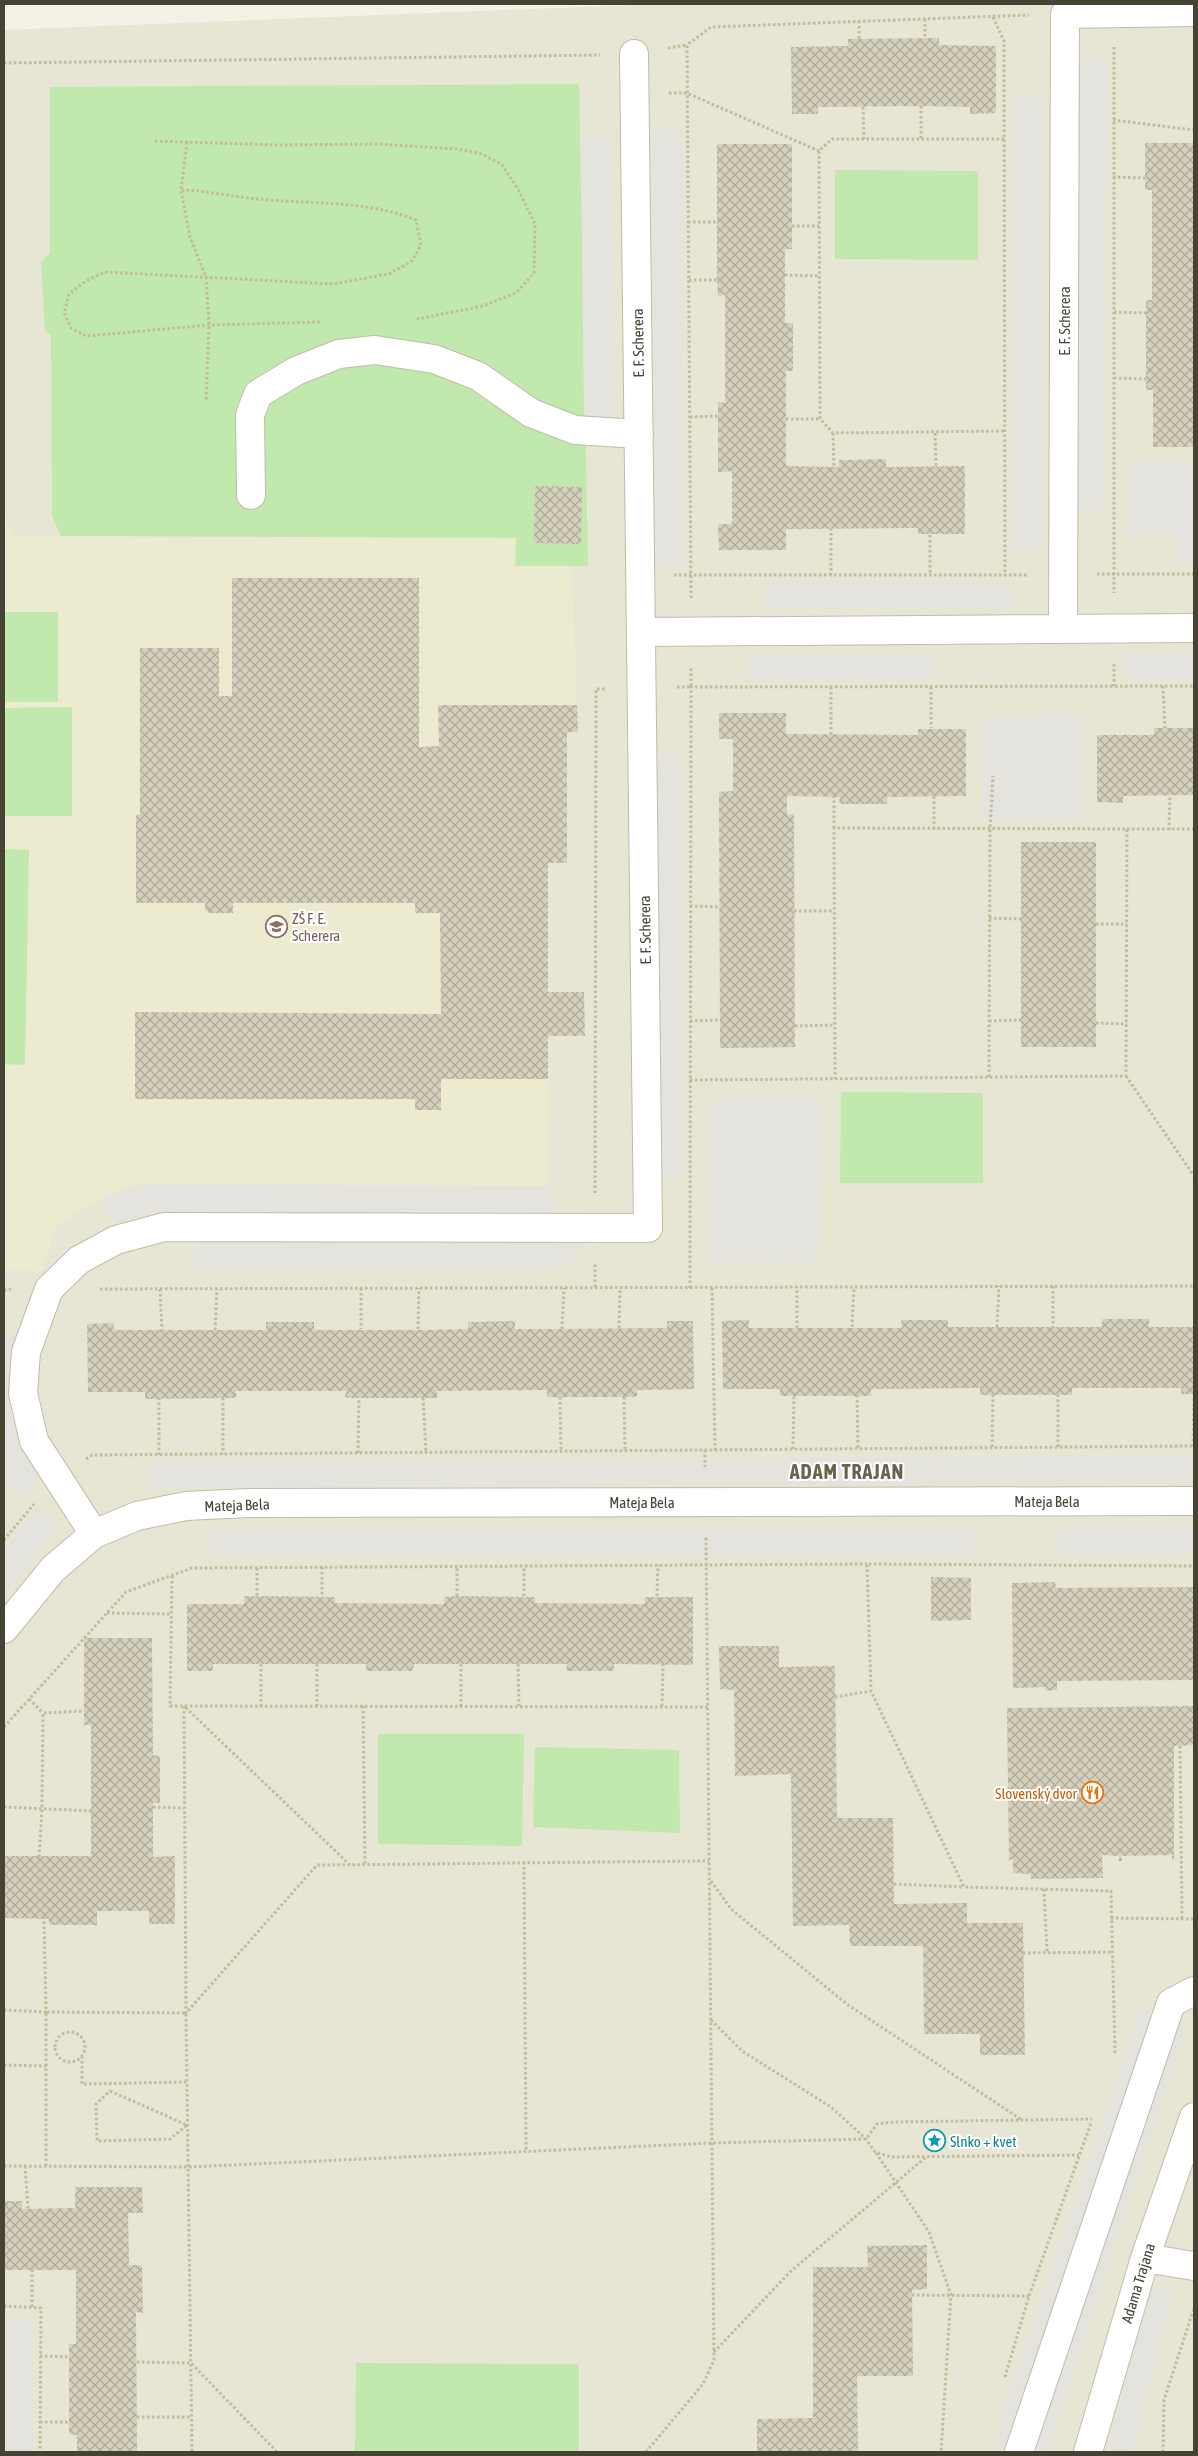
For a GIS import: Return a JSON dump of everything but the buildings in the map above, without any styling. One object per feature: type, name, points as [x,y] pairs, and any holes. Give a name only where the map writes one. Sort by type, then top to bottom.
[{"type":"street","points":[[1065,14],[1194,12]]},
{"type":"street","name":"E. F. Scherera","points":[[1063,628],[1065,14]]},
{"type":"street","name":"E. F. Scherera","points":[[596,1228],[648,1228],[634,54]]},
{"type":"street","points":[[251,495],[250,415],[258,394],[296,371],[340,354],[375,350],[434,359],[478,376],[531,413],[575,430],[640,434]]},
{"type":"street","points":[[642,632],[1194,628]]},
{"type":"street","points":[[94,1534],[34,1440],[23,1393],[26,1352],[49,1289],[79,1260],[116,1240],[164,1227],[596,1228]]},
{"type":"street","name":"Mateja Bela","points":[[4,1628],[53,1569],[94,1534],[137,1516],[195,1506],[248,1503],[1194,1501]]},
{"type":"street","points":[[1019,2452],[1171,2003],[1194,1990]]},
{"type":"street","name":"Adama Trajana","points":[[1088,2452],[1145,2258],[1194,2117]]},
{"type":"street","points":[[1145,2258],[1194,2266]]},
{"type":"path","points":[[1114,686],[1113,49],[1126,13]]},
{"type":"path","points":[[4,63],[634,54],[687,45],[711,27],[1065,14]]},
{"type":"path","points":[[993,17],[1004,41],[1005,575]]},
{"type":"path","points":[[925,19],[925,39]]},
{"type":"path","points":[[859,21],[859,39]]},
{"type":"path","points":[[687,45],[691,575],[690,1288]]},
{"type":"path","points":[[688,93],[819,151]]},
{"type":"path","points":[[863,106],[864,139]]},
{"type":"path","points":[[921,106],[921,139]]},
{"type":"path","points":[[1113,120],[1194,130]]},
{"type":"path","points":[[834,467],[833,433],[820,419],[819,151],[832,139],[1004,139]]},
{"type":"path","points":[[155,141],[277,145],[378,144],[447,149],[482,154],[502,165],[518,189],[535,224],[534,273],[516,293],[483,306],[407,319]]},
{"type":"path","points":[[187,142],[181,191],[190,237],[206,277],[210,325],[206,402]]},
{"type":"path","points":[[1113,177],[1145,178]]},
{"type":"path","points":[[181,191],[190,190],[268,200],[352,204],[394,211],[416,220],[421,245],[412,261],[389,274],[333,284],[105,272],[86,281],[69,294],[64,313],[71,328],[86,336],[210,325],[328,322]]},
{"type":"path","points":[[688,222],[718,222]]},
{"type":"path","points":[[792,226],[819,226]]},
{"type":"path","points":[[786,275],[820,276]]},
{"type":"path","points":[[689,280],[717,280]]},
{"type":"path","points":[[1114,312],[1146,313]]},
{"type":"path","points":[[1114,378],[1146,379]]},
{"type":"path","points":[[690,417],[718,416]]},
{"type":"path","points":[[786,419],[820,419]]},
{"type":"path","points":[[833,433],[1005,431]]},
{"type":"path","points":[[935,432],[936,466]]},
{"type":"path","points":[[831,528],[831,575]]},
{"type":"path","points":[[930,534],[930,575]]},
{"type":"path","points":[[641,575],[1194,574]]},
{"type":"path","points":[[1163,686],[1165,728]]},
{"type":"path","points":[[595,1287],[596,689],[691,687],[1194,686]]},
{"type":"path","points":[[831,687],[832,735]]},
{"type":"path","points":[[931,687],[931,728]]},
{"type":"path","points":[[989,1077],[990,829],[993,776]]},
{"type":"path","points":[[834,796],[834,1079]]},
{"type":"path","points":[[934,796],[934,829]]},
{"type":"path","points":[[1169,830],[1170,796]]},
{"type":"path","points":[[834,828],[1194,830]]},
{"type":"path","points":[[1127,829],[1126,1076],[1194,1176]]},
{"type":"path","points":[[690,906],[719,907]]},
{"type":"path","points":[[794,911],[834,911]]},
{"type":"path","points":[[989,918],[1021,919]]},
{"type":"path","points":[[1096,924],[1127,924]]},
{"type":"path","points":[[690,1021],[720,1020]]},
{"type":"path","points":[[989,1021],[1021,1020]]},
{"type":"path","points":[[1096,1023],[1126,1024]]},
{"type":"path","points":[[795,1026],[834,1025]]},
{"type":"path","points":[[690,1080],[1126,1076]]},
{"type":"path","points":[[997,1327],[998,1286]]},
{"type":"path","points":[[1053,1286],[1053,1327]]},
{"type":"path","points":[[91,1290],[1194,1286]]},
{"type":"path","points":[[797,1328],[798,1287]]},
{"type":"path","points":[[852,1328],[854,1287]]},
{"type":"path","points":[[361,1288],[361,1329]]},
{"type":"path","points":[[418,1329],[419,1288]]},
{"type":"path","points":[[562,1329],[564,1288]]},
{"type":"path","points":[[619,1328],[620,1288]]},
{"type":"path","points":[[712,1288],[715,1450]]},
{"type":"path","points":[[160,1289],[162,1330]]},
{"type":"path","points":[[216,1330],[217,1289]]},
{"type":"path","points":[[84,1461],[92,1455],[1194,1446],[1194,1394]]},
{"type":"path","points":[[992,1447],[993,1395]]},
{"type":"path","points":[[1058,1395],[1058,1447]]},
{"type":"path","points":[[793,1449],[794,1396]]},
{"type":"path","points":[[857,1396],[858,1449]]},
{"type":"path","points":[[560,1397],[561,1452]]},
{"type":"path","points":[[624,1397],[625,1451]]},
{"type":"path","points":[[158,1455],[159,1398]]},
{"type":"path","points":[[223,1398],[224,1454]]},
{"type":"path","points":[[358,1453],[359,1398]]},
{"type":"path","points":[[423,1398],[426,1453]]},
{"type":"path","points":[[646,2452],[703,2384],[714,2360],[705,1450]]},
{"type":"path","points":[[4,1540],[37,1500]]},
{"type":"path","points":[[867,1564],[871,1691],[964,1887]]},
{"type":"path","points":[[4,1727],[126,1592],[192,1568],[867,1564],[1194,1566]]},
{"type":"path","points":[[658,1565],[658,1596]]},
{"type":"path","points":[[457,1566],[457,1596]]},
{"type":"path","points":[[524,1566],[524,1596]]},
{"type":"path","points":[[257,1568],[257,1596]]},
{"type":"path","points":[[322,1568],[322,1596]]},
{"type":"path","points":[[172,1576],[170,1706],[708,1707]]},
{"type":"path","points":[[106,1613],[171,1614]]},
{"type":"path","points":[[261,1664],[261,1706]]},
{"type":"path","points":[[317,1664],[317,1706]]},
{"type":"path","points":[[461,1664],[461,1706]]},
{"type":"path","points":[[518,1664],[519,1706]]},
{"type":"path","points":[[662,1664],[662,1706]]},
{"type":"path","points":[[835,1697],[871,1691]]},
{"type":"path","points":[[29,1700],[43,1713],[84,1712]]},
{"type":"path","points":[[184,1706],[192,2452]]},
{"type":"path","points":[[184,1706],[350,1865]]},
{"type":"path","points":[[363,1706],[365,1864]]},
{"type":"path","points":[[38,1856],[42,1809],[43,1713]]},
{"type":"path","points":[[1180,1746],[1182,1919]]},
{"type":"path","points":[[4,1807],[91,1811]]},
{"type":"path","points":[[153,1807],[184,1808]]},
{"type":"path","points":[[4,2010],[186,2013],[318,1865],[709,1861]]},
{"type":"path","points":[[524,1862],[526,2151]]},
{"type":"path","points":[[710,1880],[731,1909],[848,2005],[1022,2120]]},
{"type":"path","points":[[894,1884],[1110,1891],[1116,2053],[1113,2061]]},
{"type":"path","points":[[1044,1889],[1047,1952]]},
{"type":"path","points":[[44,1918],[46,2166]]},
{"type":"path","points":[[1111,1918],[1194,1919]]},
{"type":"path","points":[[1023,1953],[1113,1952]]},
{"type":"path","points":[[711,2020],[742,2051],[831,2106],[866,2139],[929,2232],[951,2295],[941,2452]]},
{"type":"path","points":[[82,2056],[74,2062],[64,2061],[56,2054],[54,2046],[59,2036],[73,2032],[84,2041],[82,2084],[187,2082]]},
{"type":"path","points":[[46,2045],[54,2046]]},
{"type":"path","points":[[4,2065],[46,2066]]},
{"type":"path","points":[[119,2083],[96,2104],[97,2141],[170,2139],[187,2125]]},
{"type":"path","points":[[110,2091],[187,2125]]},
{"type":"path","points":[[1004,2379],[1029,2296],[1095,2111]]},
{"type":"path","points":[[866,2139],[877,2124],[1092,2119]]},
{"type":"path","points":[[4,2166],[188,2167],[712,2143],[866,2139]]},
{"type":"path","points":[[875,2152],[891,2157],[1079,2155]]},
{"type":"path","points":[[714,2352],[791,2271],[926,2157]]},
{"type":"path","points":[[25,2166],[28,2209]]},
{"type":"path","points":[[32,2270],[32,2308]]},
{"type":"path","points":[[912,2295],[1029,2296]]},
{"type":"path","points":[[4,2306],[41,2308],[40,2452]]},
{"type":"path","points":[[1164,2452],[1164,2400],[1194,2308]]},
{"type":"path","points":[[40,2356],[69,2356]]},
{"type":"path","points":[[136,2362],[191,2363],[277,2452]]},
{"type":"path","points":[[137,2417],[191,2416]]},
{"type":"path","points":[[40,2422],[69,2422]]},
{"type":"shaded area","points":[[657,4],[1194,4],[1194,2452],[4,2452],[4,30]]},
{"type":"shaded area","points":[[1076,60],[1106,60],[1104,510],[1073,510]]},
{"type":"shaded area","points":[[1012,97],[1042,97],[1041,553],[1012,552]]},
{"type":"shaded area","points":[[652,129],[682,129],[685,567],[655,567]]},
{"type":"shaded area","points":[[581,137],[612,137],[616,422],[584,423]]},
{"type":"shaded area","points":[[1128,461],[1194,461],[1194,565],[1179,565],[1178,536],[1128,536]]},
{"type":"shaded area","name":"ZŠ F. E. Scherera","points":[[4,514],[11,535],[516,538],[516,566],[572,566],[578,732],[567,732],[567,863],[548,863],[548,992],[584,992],[585,1036],[548,1036],[547,1186],[139,1184],[102,1198],[55,1227],[42,1271],[4,1270]]},
{"type":"shaded area","points":[[765,581],[1012,583],[1012,609],[765,607]]},
{"type":"shaded area","points":[[1125,653],[1194,653],[1194,680],[1126,680]]},
{"type":"shaded area","points":[[749,656],[933,656],[932,681],[749,681]]},
{"type":"shaded area","points":[[1084,716],[1085,818],[982,818],[981,718]]},
{"type":"shaded area","points":[[655,752],[682,754],[682,1177],[656,1177]]},
{"type":"shaded area","points":[[711,1100],[820,1101],[818,1263],[709,1262]]},
{"type":"shaded area","points":[[139,1184],[547,1186],[554,1215],[158,1212],[116,1222],[102,1198]]},
{"type":"shaded area","points":[[583,1240],[569,1267],[187,1268],[199,1243]]},
{"type":"shaded area","points":[[4,1333],[15,1333],[6,1385],[15,1435],[37,1482],[15,1497],[4,1472]]},
{"type":"shaded area","points":[[1194,1456],[1194,1483],[149,1488],[149,1462]]},
{"type":"shaded area","points":[[37,1508],[59,1527],[4,1593],[4,1548]]},
{"type":"shaded area","points":[[1194,1525],[1194,1553],[1057,1555],[1057,1527]]},
{"type":"shaded area","points":[[975,1528],[975,1554],[210,1556],[210,1530]]},
{"type":"shaded area","points":[[1142,2008],[1188,2021],[1046,2452],[994,2452],[1008,2395]]},
{"type":"shaded area","points":[[1148,2287],[1173,2293],[1133,2452],[1107,2452]]},
{"type":"shaded area","points":[[4,2320],[32,2320],[33,2452],[4,2452]]},
{"type":"green space","points":[[579,84],[588,566],[515,566],[516,538],[61,536],[52,516],[51,335],[45,331],[41,262],[50,253],[50,87]]},
{"type":"green space","points":[[835,170],[978,171],[978,260],[835,259]]},
{"type":"green space","points":[[4,612],[58,612],[58,702],[4,702]]},
{"type":"green space","points":[[72,707],[72,816],[4,816],[4,708]]},
{"type":"green space","points":[[4,849],[29,850],[25,1065],[4,1064]]},
{"type":"green space","points":[[841,1092],[983,1093],[983,1183],[840,1183]]},
{"type":"green space","points":[[378,1734],[524,1734],[522,1846],[378,1844]]},
{"type":"green space","points":[[535,1747],[679,1750],[680,1833],[533,1827]]},
{"type":"green space","points":[[356,2363],[579,2364],[579,2452],[355,2452]]},
{"type":"place","name":"ZŠ F. E. Scherera","points":[[276,927]]},
{"type":"place","name":"Slovenský dvor","points":[[1093,1793]]},
{"type":"place","name":"Slnko + kvet","points":[[934,2141]]},
{"type":"district","name":"ADAM TRAJAN","points":[[847,1471]]}]
